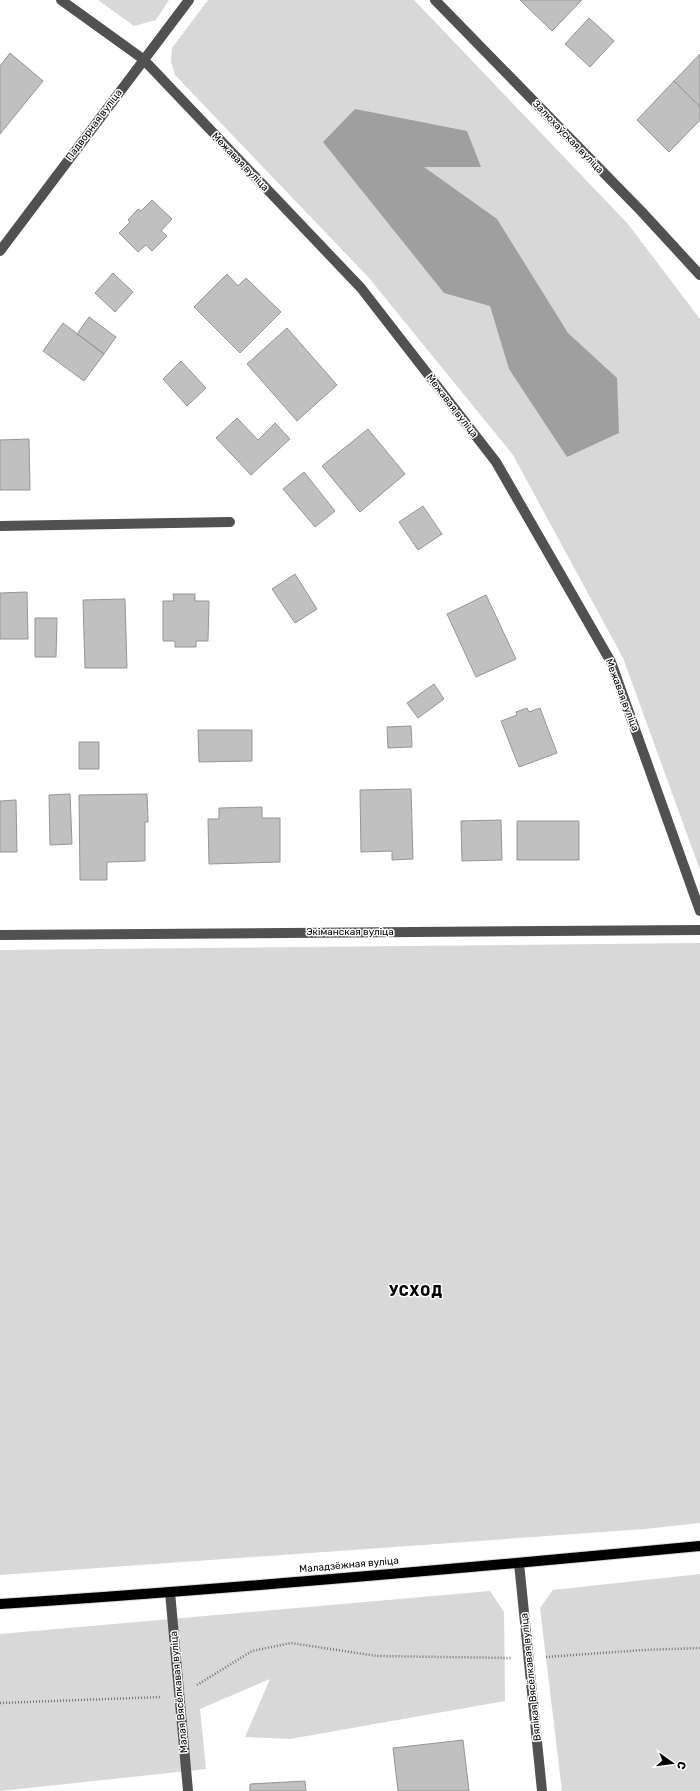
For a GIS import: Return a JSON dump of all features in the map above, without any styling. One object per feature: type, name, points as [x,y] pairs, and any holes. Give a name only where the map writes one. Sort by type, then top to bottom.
[{"type":"main road","name":"Маладзёжная вуліца","points":[[0,1604],[170,1592],[519,1563],[700,1546]]},
{"type":"street","name":"Межавая вуліца","points":[[61,0],[143,60],[361,288],[496,462],[611,662],[700,911]]},
{"type":"street","name":"Падворная вуліца","points":[[0,251],[188,0]]},
{"type":"street","name":"Залюхаўская вуліца","points":[[435,0],[642,212],[700,275]]},
{"type":"street","points":[[0,526],[230,522]]},
{"type":"street","name":"Экіманская вуліца","points":[[0,935],[700,930]]},
{"type":"street","name":"Вялікая Вясёлкавая вуліца","points":[[519,1563],[542,1791]]},
{"type":"street","name":"Малая Вясёлкавая вуліца","points":[[170,1592],[188,1791]]},
{"type":"path","points":[[0,1703],[180,1696],[252,1651],[291,1643],[377,1656],[529,1659],[643,1650],[700,1648]]},
{"type":"shaded area","points":[[98,0],[169,0],[156,20],[134,26]]},
{"type":"shaded area","points":[[208,0],[414,0],[628,224],[700,319],[700,870],[623,658],[513,455],[369,278],[175,75],[171,62],[172,48]]},
{"type":"shaded area","points":[[355,109],[467,131],[481,167],[424,167],[497,219],[568,333],[617,378],[619,433],[567,457],[509,369],[490,306],[444,293],[323,142]]},
{"type":"shaded area","points":[[700,943],[700,1523],[645,1529],[0,1575],[0,950]]},
{"type":"shaded area","points":[[700,1574],[700,1791],[562,1791],[540,1608],[553,1590]]},
{"type":"shaded area","points":[[490,1591],[504,1612],[505,1701],[290,1739],[245,1737],[270,1679],[200,1709],[206,1769],[0,1791],[0,1634]]},
{"type":"building","points":[[520,0],[582,0],[552,31]]},
{"type":"building","points":[[589,18],[614,41],[590,67],[565,44]]},
{"type":"building","points":[[10,53],[43,81],[0,134],[0,66]]},
{"type":"building","points":[[700,54],[700,107],[674,81]]},
{"type":"building","points":[[674,81],[700,107],[700,120],[669,152],[637,120]]},
{"type":"building","points":[[152,200],[172,219],[161,231],[167,236],[152,251],[146,245],[138,252],[119,233],[130,222],[128,220],[138,209],[141,211]]},
{"type":"building","points":[[113,273],[133,292],[115,312],[95,293]]},
{"type":"building","points":[[227,274],[238,286],[246,278],[281,312],[240,353],[194,307]]},
{"type":"building","points":[[89,317],[116,337],[104,354],[77,334]]},
{"type":"building","points":[[63,323],[104,354],[84,381],[43,351]]},
{"type":"building","points":[[287,328],[337,385],[297,421],[247,364]]},
{"type":"building","points":[[181,361],[206,388],[187,406],[163,379]]},
{"type":"building","points":[[237,418],[258,440],[275,423],[290,439],[251,475],[216,438]]},
{"type":"building","points":[[368,429],[405,474],[360,512],[322,466]]},
{"type":"building","points":[[29,439],[30,490],[0,490],[0,440]]},
{"type":"building","points":[[304,472],[335,511],[315,527],[283,489]]},
{"type":"building","points":[[423,506],[442,534],[418,550],[399,522]]},
{"type":"building","points":[[295,574],[317,609],[295,623],[272,589]]},
{"type":"building","points":[[27,592],[28,639],[0,639],[0,593]]},
{"type":"building","points":[[173,594],[195,594],[195,601],[209,601],[208,641],[196,641],[196,647],[175,647],[175,641],[163,641],[163,601],[174,601]]},
{"type":"building","points":[[486,595],[516,659],[476,677],[447,614]]},
{"type":"building","points":[[125,599],[127,668],[85,668],[83,600]]},
{"type":"building","points":[[35,618],[57,618],[56,657],[35,657]]},
{"type":"building","points":[[434,684],[444,699],[418,718],[407,703]]},
{"type":"building","points":[[527,708],[529,712],[540,708],[557,753],[519,767],[501,721],[517,715],[516,712]]},
{"type":"building","points":[[411,726],[412,747],[388,748],[387,727]]},
{"type":"building","points":[[198,730],[252,730],[252,761],[199,762]]},
{"type":"building","points":[[79,742],[99,742],[99,769],[79,769]]},
{"type":"building","points":[[411,789],[413,859],[392,860],[392,851],[361,852],[360,790]]},
{"type":"building","points":[[70,794],[72,844],[50,845],[49,795]]},
{"type":"building","points":[[147,794],[148,822],[145,822],[145,861],[107,862],[107,880],[80,880],[79,795]]},
{"type":"building","points":[[16,800],[17,852],[0,852],[0,801]]},
{"type":"building","points":[[262,807],[262,818],[280,818],[280,862],[209,864],[208,819],[219,819],[219,808]]},
{"type":"building","points":[[501,820],[502,860],[462,861],[461,821]]},
{"type":"building","points":[[517,821],[579,821],[579,860],[517,860]]},
{"type":"building","points":[[463,1740],[469,1791],[398,1791],[393,1748]]},
{"type":"building","points":[[305,1781],[306,1791],[250,1791],[250,1784]]},
{"type":"district","name":"УСХОД","points":[[416,1291]]}]
